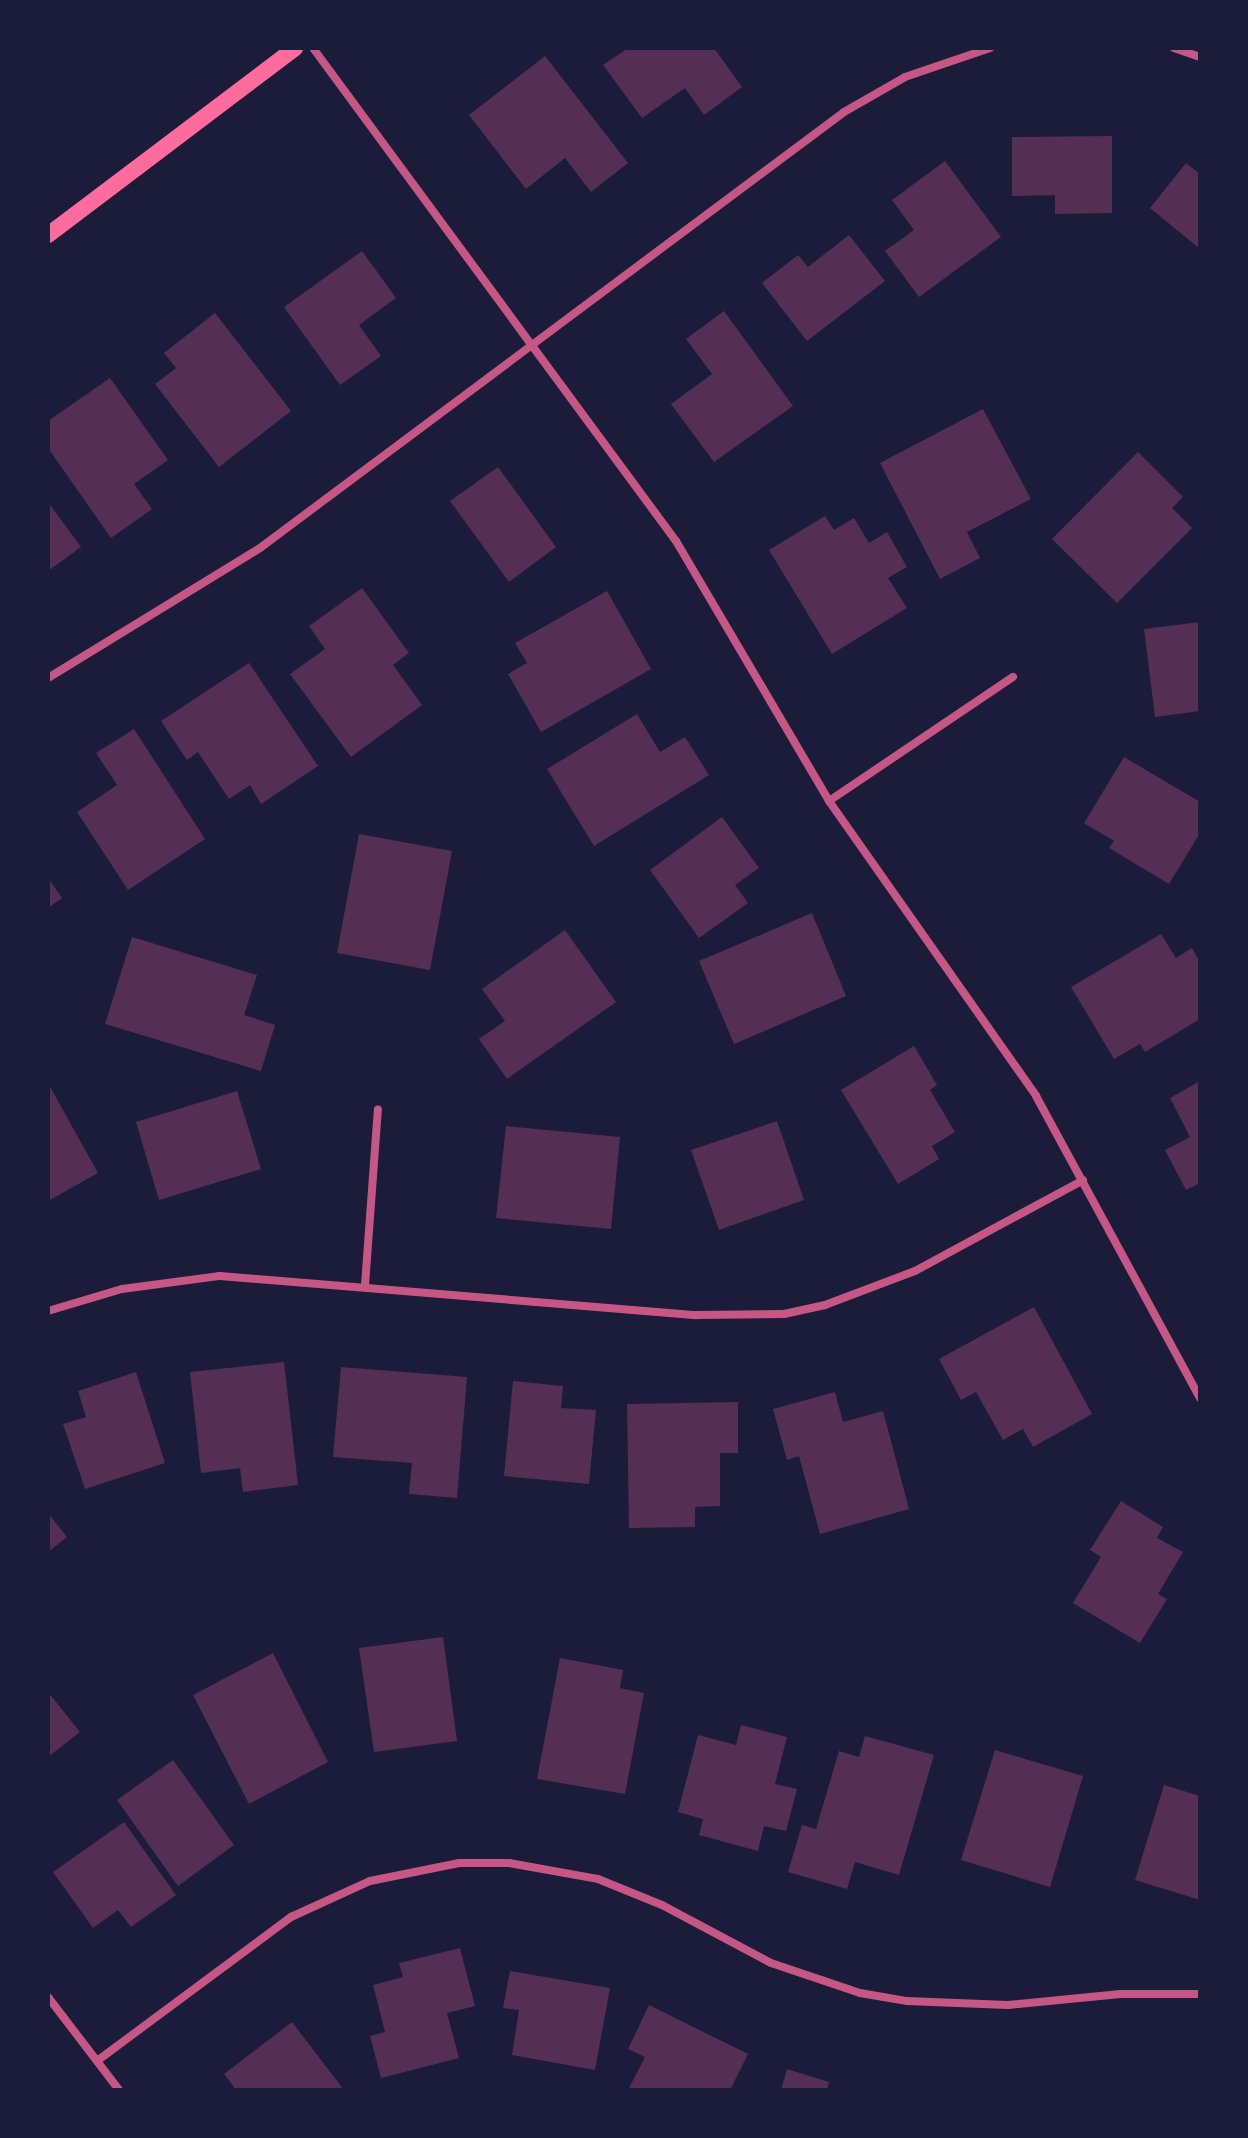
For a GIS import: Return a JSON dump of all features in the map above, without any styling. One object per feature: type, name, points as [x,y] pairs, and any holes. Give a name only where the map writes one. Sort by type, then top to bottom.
[{"type":"main road","points":[[48,235],[295,48]]},
{"type":"street","points":[[313,48],[676,541],[829,801],[990,1025],[1083,1180],[1200,1398]]},
{"type":"street","points":[[48,678],[260,548],[844,112],[905,77],[990,48]]},
{"type":"street","points":[[1174,48],[1200,57]]},
{"type":"street","points":[[829,801],[1013,677]]},
{"type":"street","points":[[365,1285],[378,1109]]},
{"type":"street","points":[[48,1311],[122,1289],[207,1277],[365,1285],[696,1315],[784,1314],[825,1305],[915,1271],[1083,1180]]},
{"type":"street","points":[[97,2061],[291,1917],[370,1881],[459,1863],[509,1863],[598,1879],[662,1905],[771,1963],[860,1993],[907,2001],[995,2005],[1120,1994],[1200,1994]]},
{"type":"street","points":[[48,1997],[119,2090]]},
{"type":"building","points":[[628,48],[714,48],[742,87],[704,115],[685,88],[642,118],[603,65]]},
{"type":"building","points":[[545,56],[628,163],[591,192],[565,158],[526,189],[469,115]]},
{"type":"building","points":[[1112,136],[1112,213],[1055,214],[1055,195],[1012,196],[1012,137]]},
{"type":"building","points":[[945,161],[1001,237],[919,297],[885,251],[914,230],[892,200]]},
{"type":"building","points":[[1186,163],[1200,174],[1200,249],[1150,208]]},
{"type":"building","points":[[849,235],[885,281],[807,341],[762,283],[798,255],[808,267]]},
{"type":"building","points":[[362,251],[396,298],[359,325],[381,356],[340,385],[284,307]]},
{"type":"building","points":[[724,311],[793,406],[714,462],[671,404],[712,374],[686,339]]},
{"type":"building","points":[[215,313],[291,411],[219,467],[155,384],[176,368],[164,353]]},
{"type":"building","points":[[110,378],[168,460],[134,484],[152,509],[111,538],[48,448],[48,421]]},
{"type":"building","points":[[983,409],[1031,499],[967,532],[980,558],[940,579],[880,463]]},
{"type":"building","points":[[1138,452],[1183,497],[1172,508],[1192,528],[1117,603],[1052,539]]},
{"type":"building","points":[[498,467],[556,547],[509,582],[450,501]]},
{"type":"building","points":[[48,502],[81,547],[48,571]]},
{"type":"building","points":[[825,516],[834,530],[854,518],[869,543],[887,532],[907,567],[888,578],[907,608],[832,654],[769,550]]},
{"type":"building","points":[[362,588],[409,653],[393,665],[422,705],[351,757],[290,674],[325,649],[309,626]]},
{"type":"building","points":[[607,591],[651,669],[541,732],[508,674],[527,663],[515,643]]},
{"type":"building","points":[[1200,622],[1200,711],[1155,717],[1144,629]]},
{"type":"building","points":[[249,663],[318,766],[261,804],[250,785],[229,799],[198,752],[187,760],[161,721]]},
{"type":"building","points":[[637,714],[660,752],[685,737],[709,775],[594,846],[547,769]]},
{"type":"building","points":[[134,729],[205,839],[128,890],[77,812],[117,785],[96,753]]},
{"type":"building","points":[[1124,757],[1200,802],[1200,833],[1169,884],[1109,848],[1114,841],[1084,823]]},
{"type":"building","points":[[722,817],[759,868],[735,885],[748,903],[699,938],[650,870]]},
{"type":"building","points":[[359,834],[452,851],[430,970],[337,953]]},
{"type":"building","points":[[48,878],[62,898],[48,908]]},
{"type":"building","points":[[812,913],[846,996],[734,1044],[699,961]]},
{"type":"building","points":[[565,930],[616,1002],[507,1079],[479,1039],[505,1021],[482,989]]},
{"type":"building","points":[[1161,934],[1176,958],[1192,948],[1200,962],[1200,1019],[1145,1052],[1140,1044],[1114,1059],[1071,987]]},
{"type":"building","points":[[132,937],[257,975],[244,1015],[275,1025],[261,1071],[105,1024]]},
{"type":"building","points":[[914,1046],[937,1085],[930,1090],[955,1132],[932,1146],[939,1159],[898,1184],[841,1090]]},
{"type":"building","points":[[1200,1081],[1200,1183],[1186,1190],[1165,1150],[1190,1137],[1170,1098]]},
{"type":"building","points":[[48,1083],[98,1173],[48,1201]]},
{"type":"building","points":[[237,1091],[261,1169],[159,1200],[136,1122]]},
{"type":"building","points":[[777,1121],[804,1200],[719,1230],[691,1150]]},
{"type":"building","points":[[506,1126],[620,1137],[611,1229],[496,1218]]},
{"type":"building","points":[[1034,1307],[1092,1414],[1033,1447],[1023,1429],[1003,1440],[976,1392],[961,1400],[939,1359]]},
{"type":"building","points":[[284,1362],[298,1485],[243,1492],[240,1468],[201,1473],[190,1372]]},
{"type":"building","points":[[341,1367],[467,1377],[457,1498],[409,1494],[412,1463],[333,1457]]},
{"type":"building","points":[[136,1372],[165,1463],[85,1489],[63,1424],[86,1417],[78,1391]]},
{"type":"building","points":[[513,1381],[563,1386],[561,1408],[596,1410],[589,1484],[504,1476]]},
{"type":"building","points":[[835,1392],[843,1422],[883,1411],[909,1509],[820,1534],[799,1456],[787,1460],[773,1409]]},
{"type":"building","points":[[738,1402],[738,1453],[720,1453],[720,1506],[695,1507],[695,1527],[629,1528],[627,1404]]},
{"type":"building","points":[[1121,1501],[1163,1527],[1157,1538],[1183,1552],[1158,1594],[1167,1599],[1140,1643],[1073,1603],[1101,1557],[1090,1550]]},
{"type":"building","points":[[48,1513],[67,1537],[48,1552]]},
{"type":"building","points":[[443,1637],[457,1741],[374,1752],[359,1648]]},
{"type":"building","points":[[273,1653],[328,1762],[249,1804],[193,1695]]},
{"type":"building","points":[[560,1658],[623,1670],[620,1688],[644,1693],[625,1794],[537,1779]]},
{"type":"building","points":[[48,1692],[80,1732],[48,1757]]},
{"type":"building","points":[[741,1725],[787,1737],[775,1784],[797,1789],[786,1831],[764,1826],[758,1851],[699,1835],[703,1819],[678,1812],[698,1735],[736,1745]]},
{"type":"building","points":[[865,1736],[934,1755],[899,1875],[855,1862],[847,1889],[788,1872],[802,1825],[816,1829],[839,1751],[859,1757]]},
{"type":"building","points":[[995,1750],[1083,1776],[1050,1887],[961,1860]]},
{"type":"building","points":[[173,1760],[234,1845],[178,1886],[117,1800]]},
{"type":"building","points":[[1164,1785],[1200,1796],[1200,1900],[1135,1880]]},
{"type":"building","points":[[124,1822],[176,1895],[131,1927],[118,1910],[93,1928],[53,1872]]},
{"type":"building","points":[[460,1948],[475,2006],[447,2013],[459,2058],[381,2078],[370,2036],[385,2032],[373,1985],[403,1977],[399,1963]]},
{"type":"building","points":[[510,1971],[610,1988],[595,2070],[512,2055],[519,2010],[503,2008]]},
{"type":"building","points":[[649,2005],[748,2054],[730,2090],[628,2090],[645,2057],[628,2049]]},
{"type":"building","points":[[292,2022],[344,2090],[236,2090],[224,2074]]},
{"type":"building","points":[[787,2069],[829,2082],[827,2090],[781,2090]]}]
